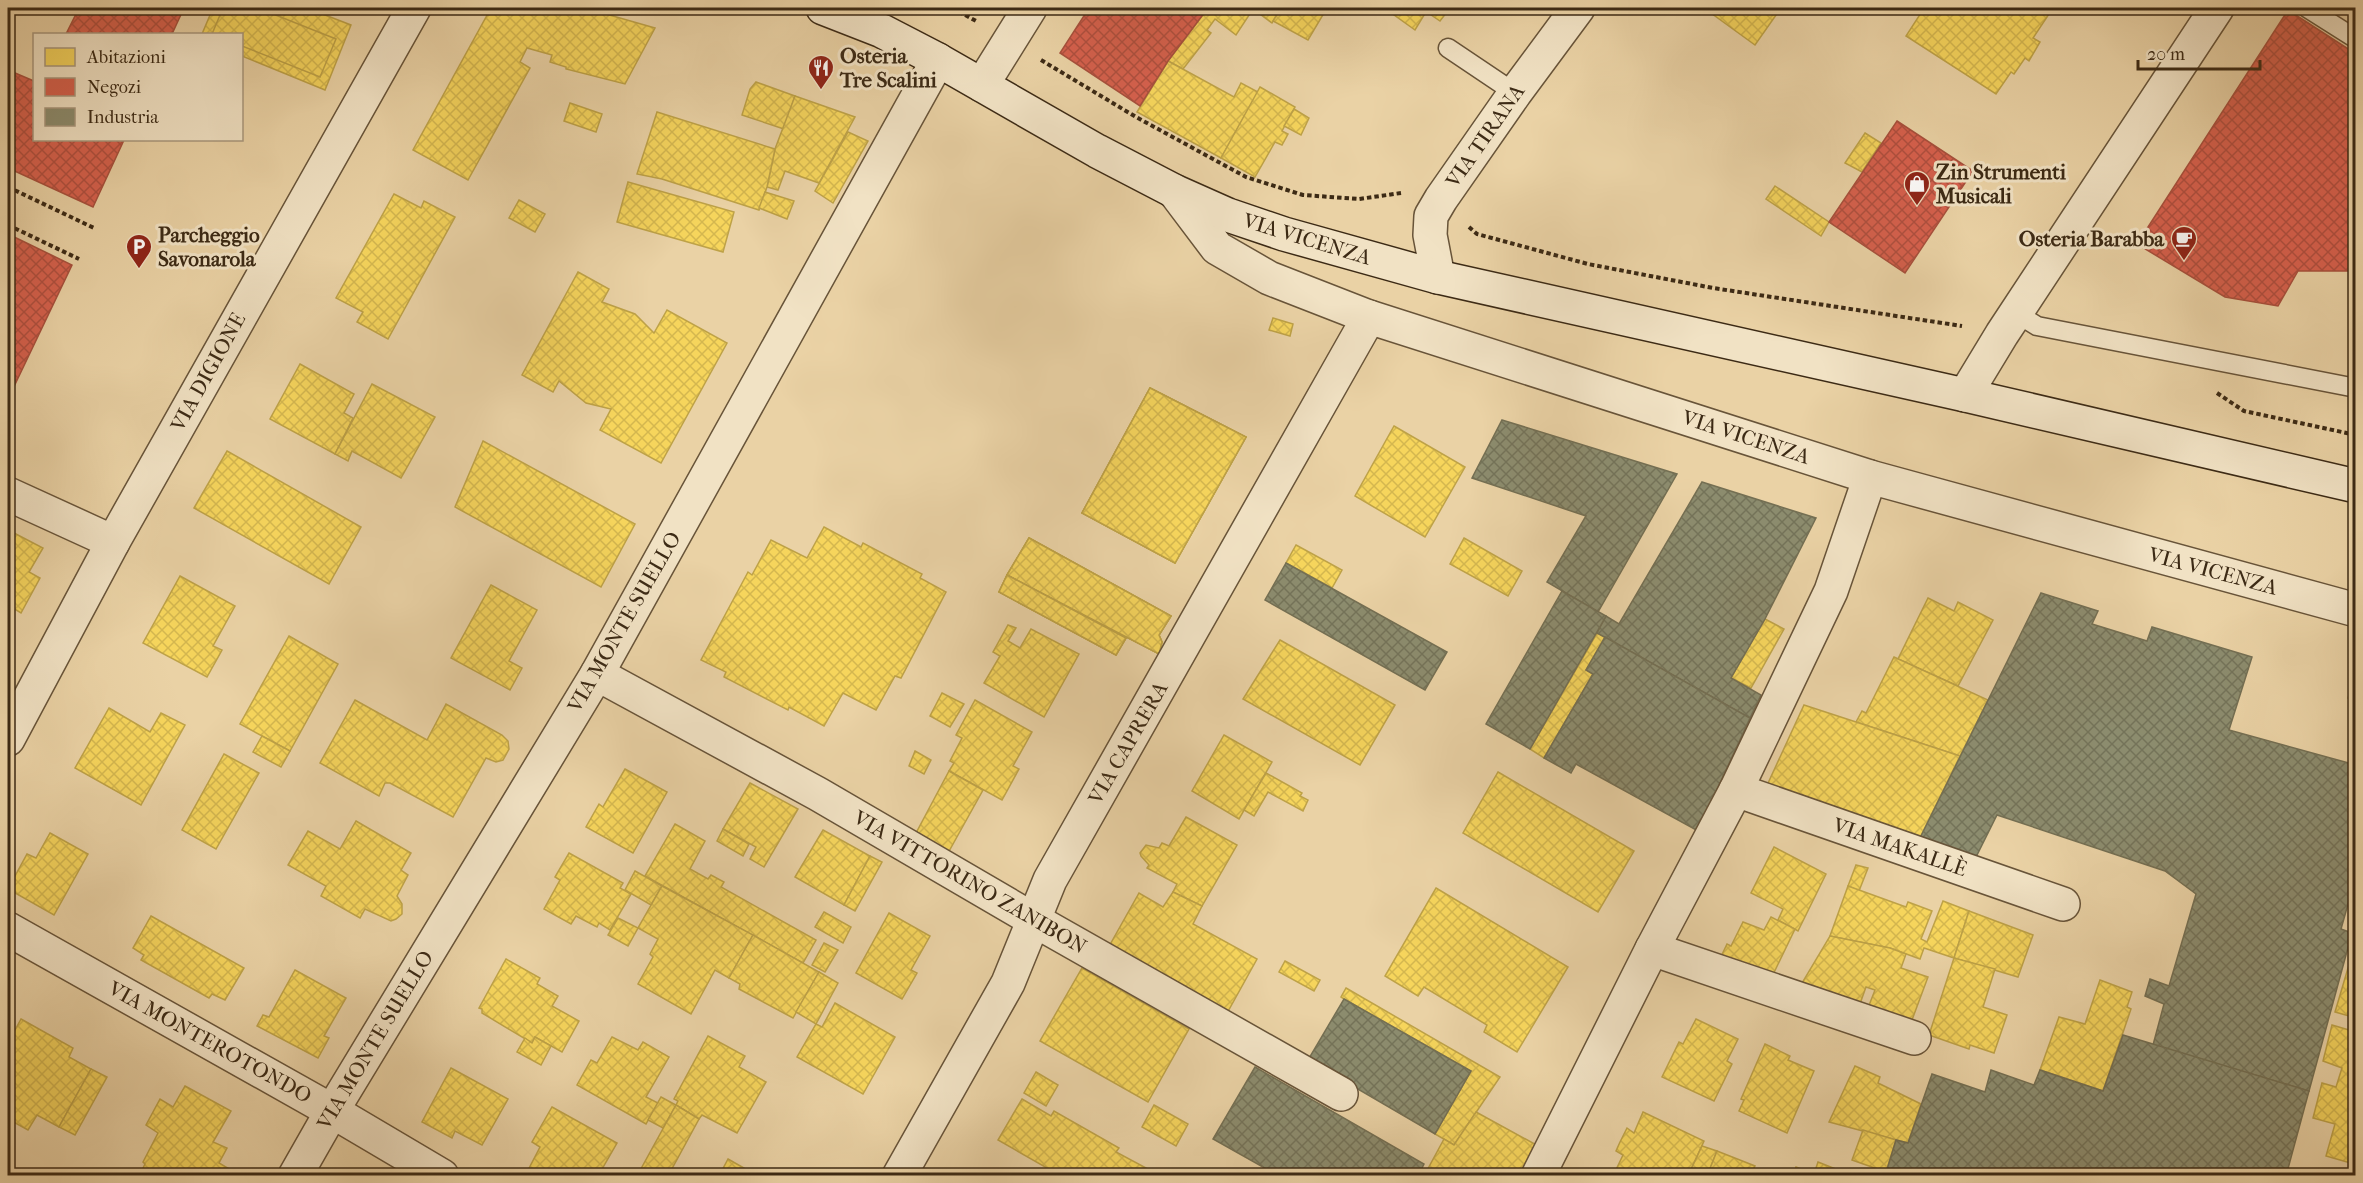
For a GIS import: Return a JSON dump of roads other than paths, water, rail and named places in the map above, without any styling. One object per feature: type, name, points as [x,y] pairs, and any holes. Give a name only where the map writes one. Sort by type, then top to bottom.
[{"type":"street","name":"VIA DIGIONE","points":[[8,739],[113,542],[414,8]]},
{"type":"street","name":"VIA VICENZA","points":[[823,8],[882,31],[938,60],[1097,151],[1174,191],[1228,215],[1284,234],[1438,277],[1965,395],[2355,486]]},
{"type":"street","points":[[982,85],[1030,8]]},
{"type":"street","name":"VIA TIRANA","points":[[1438,277],[1430,235],[1431,216],[1515,93],[1578,8]]},
{"type":"street","points":[[1965,395],[2016,313],[2217,8]]},
{"type":"street","name":"VIA MONTE SUELLO","points":[[295,1176],[332,1111],[597,674],[938,60]]},
{"type":"street","name":"VIA VICENZA","points":[[1174,191],[1217,248],[1269,278],[1369,317],[1870,477],[2355,610]]},
{"type":"street","name":"VIA CAPRERA","points":[[899,1176],[1008,983],[1050,880],[1369,317]]},
{"type":"street","points":[[1538,1176],[1652,949],[1736,790],[1831,591],[1870,477]]},
{"type":"street","points":[[8,494],[113,542]]},
{"type":"street","name":"VIA VITTORINO ZANIBON","points":[[597,674],[818,794],[1034,920],[1341,1094]]},
{"type":"street","name":"VIA MAKALLÈ","points":[[1736,790],[2063,904]]},
{"type":"street","name":"VIA MONTEROTONDO","points":[[8,929],[332,1111],[442,1176]]},
{"type":"street","points":[[1652,949],[1914,1038]]},
{"type":"lane","points":[[2307,8],[2355,39]]},
{"type":"lane","points":[[1448,48],[1515,93]]},
{"type":"lane","points":[[2016,313],[2037,326],[2355,388]]},
{"type":"place","name":"Osteria Tre Scalini","points":[[821,91]]},
{"type":"place","name":"Zin Strumenti Musicali","points":[[1917,207]]},
{"type":"place","name":"Osteria Barabba","points":[[2184,262]]},
{"type":"place","name":"Parcheggio Savonarola","points":[[139,270]]}]
